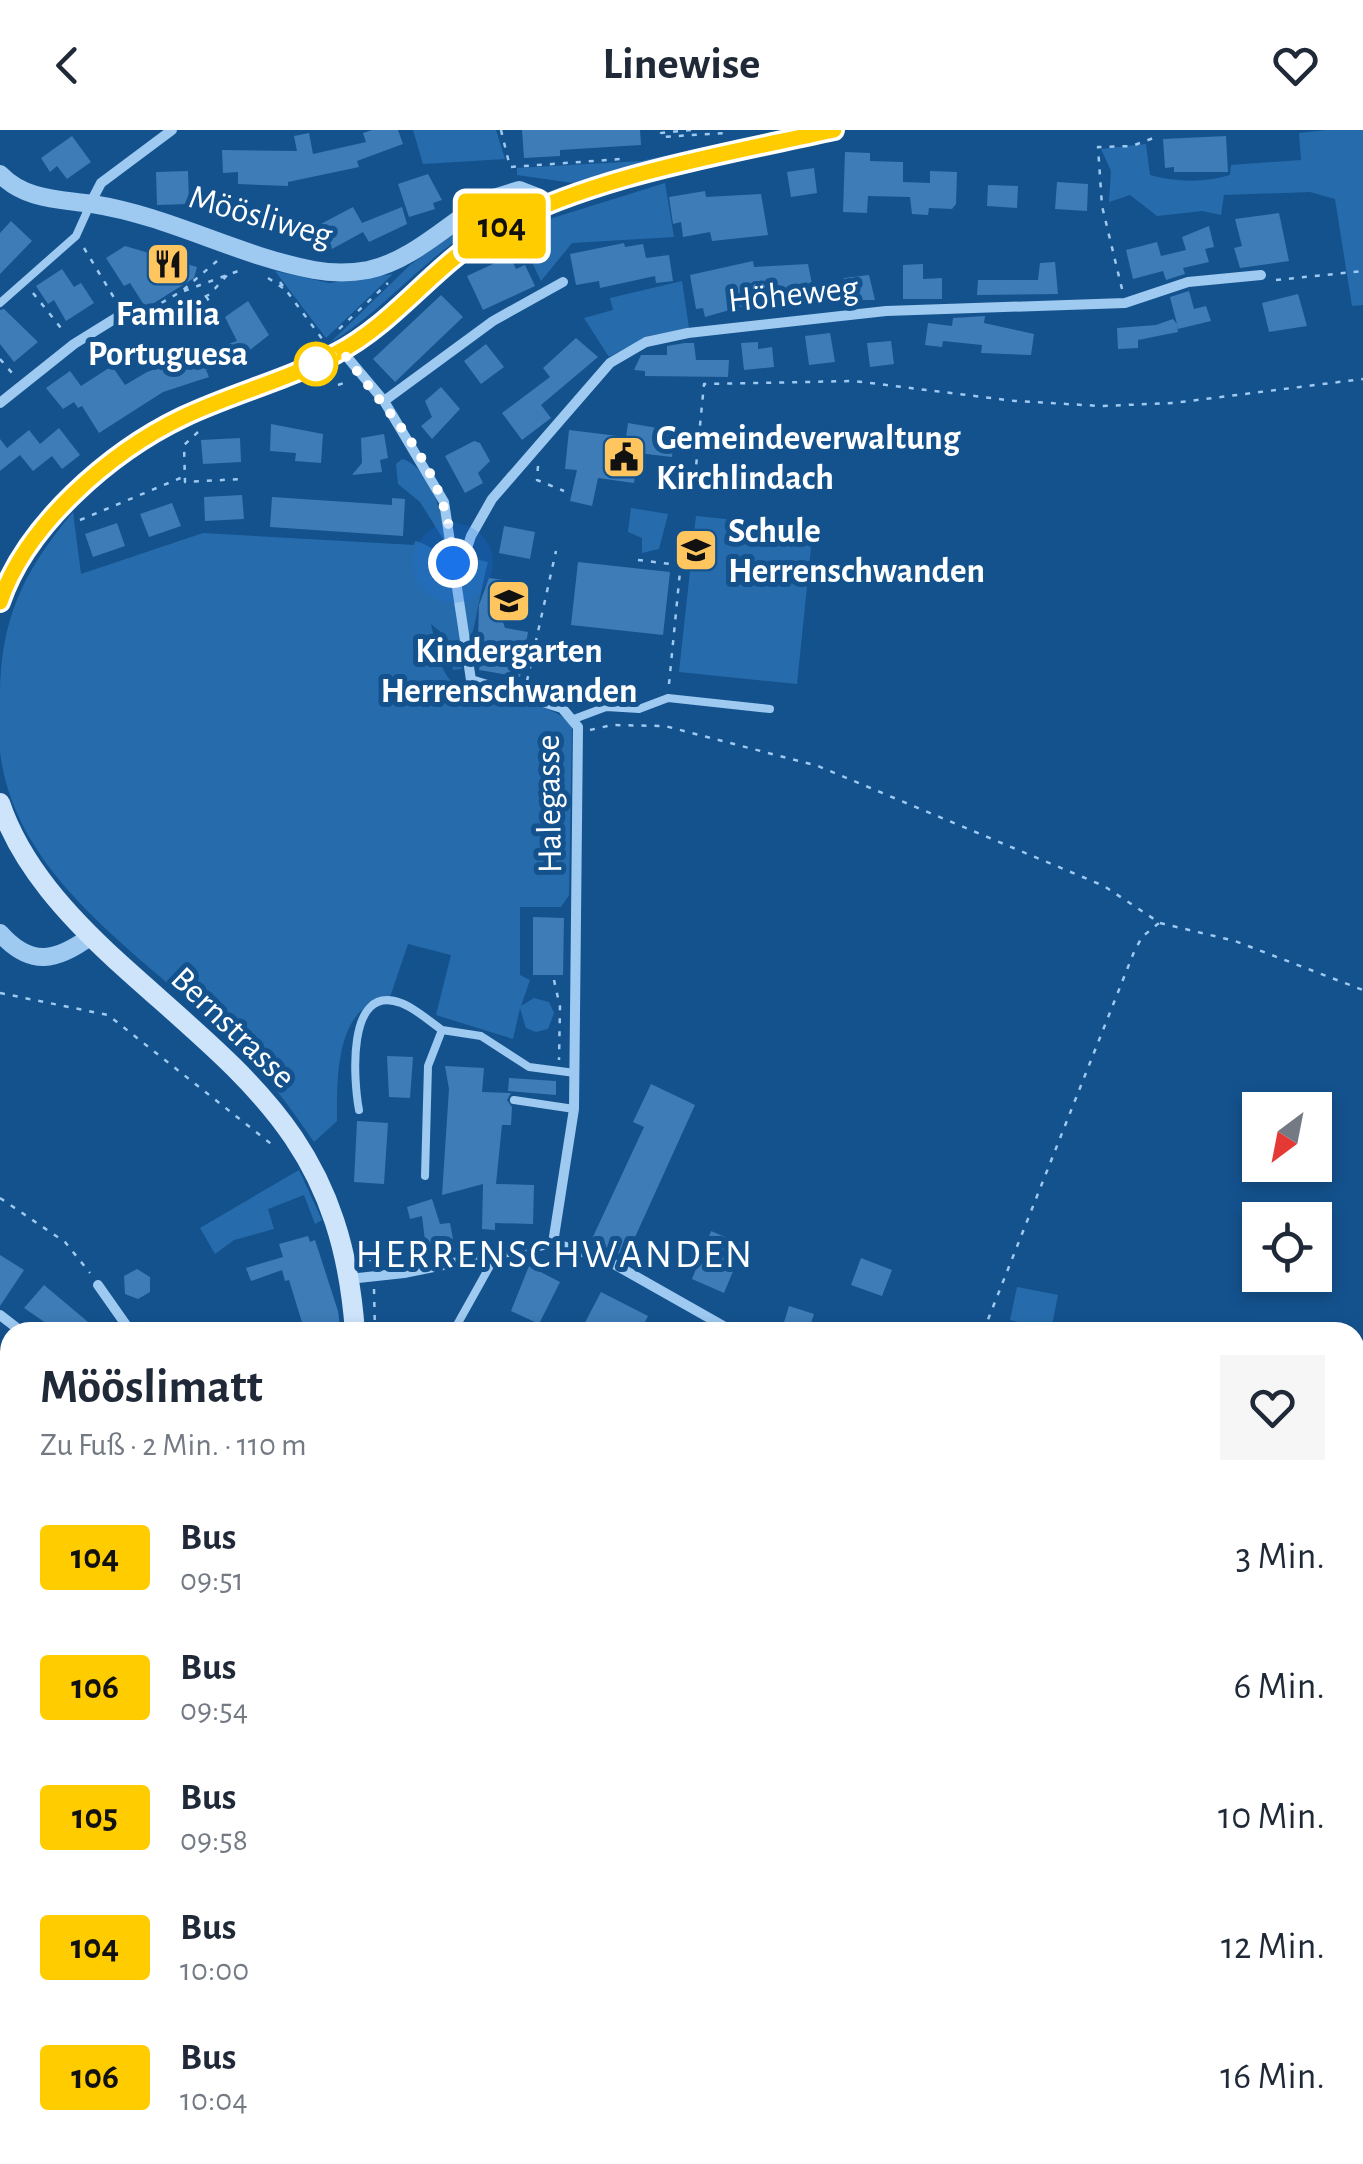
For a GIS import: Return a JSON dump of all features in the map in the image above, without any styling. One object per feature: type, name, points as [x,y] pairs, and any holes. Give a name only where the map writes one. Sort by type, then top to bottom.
[{"type":"main road","points":[[0,602],[18,562],[57,510],[147,439],[183,417],[333,347],[447,261],[541,201],[834,130]]},
{"type":"main road","name":"Bernstrasse","points":[[0,804],[33,867],[91,936],[255,1085],[312,1166],[349,1278],[354,1322]]},
{"type":"street","points":[[90,204],[101,183],[172,130]]},
{"type":"street","name":"Möösliweg","points":[[0,174],[28,194],[147,215],[316,270],[368,270],[395,261],[487,200],[519,190],[541,201]]},
{"type":"street","name":"Höheweg","points":[[454,586],[472,536],[492,499],[610,364],[640,344],[688,332],[886,311],[1125,303],[1188,282],[1261,275]]},
{"type":"street","points":[[384,401],[493,320],[563,282]]},
{"type":"street","points":[[0,402],[74,344],[124,314]]},
{"type":"street","name":"Halegasse","points":[[333,347],[384,401],[444,502],[471,680],[562,708],[574,719],[579,733],[574,1108],[553,1242]]},
{"type":"street","points":[[0,933],[16,949],[43,960],[66,954],[91,936]]},
{"type":"street","points":[[349,1278],[404,1273],[553,1242],[604,1260],[716,1322]]},
{"type":"street","points":[[98,1285],[124,1322]]},
{"type":"lane","points":[[0,302],[76,236],[90,204]]},
{"type":"lane","points":[[574,719],[606,707],[639,709],[668,698],[770,709]]},
{"type":"lane","points":[[359,1110],[353,1056],[368,1013],[387,1002],[400,1002],[442,1030],[481,1036],[529,1067],[575,1073]]},
{"type":"lane","points":[[424,1176],[428,1066],[442,1030]]},
{"type":"lane","points":[[514,1100],[574,1108]]},
{"type":"lane","points":[[459,1322],[496,1255]]},
{"type":"path","points":[[501,130],[514,176]]},
{"type":"path","points":[[691,130],[661,133],[661,137],[729,133]]},
{"type":"path","points":[[1125,303],[1102,206],[1098,147],[1132,146],[1156,136]]},
{"type":"path","points":[[710,143],[728,139]]},
{"type":"path","points":[[513,166],[623,159]]},
{"type":"path","points":[[86,251],[124,314],[132,320],[214,268],[226,242]]},
{"type":"path","points":[[182,291],[230,272],[251,270]]},
{"type":"path","points":[[1261,275],[1281,280],[1363,271]]},
{"type":"path","points":[[136,324],[150,326],[206,296],[230,272]]},
{"type":"path","points":[[259,273],[284,288],[333,347]]},
{"type":"path","points":[[338,330],[394,278]]},
{"type":"path","points":[[22,280],[74,344]]},
{"type":"path","points":[[206,296],[225,329]]},
{"type":"path","points":[[0,359],[22,383]]},
{"type":"path","points":[[674,476],[696,467],[704,384],[854,381],[1015,401],[1101,406],[1172,402],[1363,379]]},
{"type":"path","points":[[203,427],[184,445],[184,482],[241,478]]},
{"type":"path","points":[[538,473],[537,480],[564,491]]},
{"type":"path","points":[[80,520],[184,476]]},
{"type":"path","points":[[524,698],[556,551]]},
{"type":"path","points":[[668,698],[682,551]]},
{"type":"path","points":[[638,560],[681,566]]},
{"type":"path","points":[[579,733],[612,725],[665,726],[818,766],[1104,886],[1160,923],[1235,940],[1363,990]]},
{"type":"path","points":[[990,1322],[1134,952],[1147,931],[1160,923]]},
{"type":"path","points":[[554,980],[560,1007],[559,1071]]},
{"type":"path","points":[[0,993],[108,1014],[287,1158],[312,1166]]},
{"type":"path","points":[[0,1198],[65,1242],[98,1285]]},
{"type":"shaded area","points":[[413,130],[496,130],[505,159],[423,164]]},
{"type":"shaded area","points":[[1363,130],[1363,305],[1352,306],[1335,199],[1310,192],[1224,195],[1221,215],[1202,211],[1157,216],[1130,195],[1109,202],[1111,171],[1101,149],[1146,144],[1150,175],[1200,180],[1230,175],[1231,165],[1301,160],[1299,133]]},
{"type":"shaded area","points":[[744,138],[573,183],[517,175],[517,168],[641,161]]},
{"type":"shaded area","points":[[665,183],[674,237],[572,243],[541,281],[520,237],[540,222]]},
{"type":"shaded area","points":[[465,226],[467,233],[330,343],[410,265]]},
{"type":"shaded area","points":[[275,271],[329,283],[393,274],[326,338]]},
{"type":"shaded area","points":[[682,281],[689,328],[649,336],[609,357],[584,318],[613,310],[610,298]]},
{"type":"shaded area","points":[[402,459],[420,471],[427,482],[439,507],[445,542],[420,502],[398,484],[396,464]]},
{"type":"shaded area","points":[[631,508],[668,514],[659,549],[642,553],[642,538],[628,532]]},
{"type":"shaded area","points":[[73,512],[81,574],[203,533],[414,545],[415,541],[439,556],[449,581],[463,579],[470,558],[488,562],[461,669],[453,670],[447,637],[431,624],[444,670],[459,687],[492,699],[548,709],[572,728],[569,895],[561,907],[520,907],[520,975],[530,980],[521,1006],[534,998],[549,1002],[554,1013],[548,1029],[536,1032],[526,1028],[520,1008],[513,1039],[436,1015],[451,955],[408,944],[390,997],[372,1003],[349,1028],[339,1064],[337,1121],[314,1142],[240,1048],[88,911],[56,876],[30,838],[10,796],[0,751],[1,670],[10,620],[40,555]]},
{"type":"shaded area","points":[[696,516],[813,528],[797,684],[679,672]]},
{"type":"shaded area","points":[[299,1170],[322,1220],[315,1224],[304,1195],[268,1209],[274,1229],[234,1240],[215,1254],[200,1228]]},
{"type":"shaded area","points":[[1017,1287],[1058,1295],[1053,1322],[1010,1320]]},
{"type":"building","points":[[398,130],[403,144],[357,161],[359,167],[288,182],[288,186],[238,184],[238,172],[223,173],[222,150],[297,151],[294,136],[309,133],[313,154],[366,142],[363,133]]},
{"type":"building","points":[[522,130],[640,130],[641,145],[560,150],[560,156],[524,158]]},
{"type":"building","points":[[72,136],[91,162],[67,179],[57,166],[50,172],[41,158]]},
{"type":"building","points":[[1226,136],[1228,172],[1174,172],[1174,167],[1165,168],[1163,139]]},
{"type":"building","points":[[845,152],[870,153],[870,161],[903,162],[903,182],[930,183],[930,171],[957,172],[956,204],[952,209],[929,208],[928,215],[912,214],[910,197],[868,196],[867,213],[843,212]]},
{"type":"building","points":[[814,168],[817,193],[791,197],[787,172]]},
{"type":"building","points":[[188,171],[189,204],[157,205],[156,172]]},
{"type":"building","points":[[428,174],[442,200],[433,203],[435,209],[409,217],[398,184]]},
{"type":"building","points":[[1057,182],[1088,184],[1087,211],[1055,209]]},
{"type":"building","points":[[988,185],[1018,186],[1017,208],[987,206]]},
{"type":"building","points":[[705,191],[706,197],[761,194],[768,235],[712,241],[710,232],[683,237],[681,222],[673,224],[669,197]]},
{"type":"building","points":[[353,207],[362,223],[402,207],[407,224],[369,242],[363,232],[332,249],[319,225]]},
{"type":"building","points":[[1279,213],[1289,261],[1240,268],[1234,248],[1242,246],[1235,219]]},
{"type":"building","points":[[11,221],[32,241],[0,274],[0,233]]},
{"type":"building","points":[[1209,226],[1214,247],[1205,249],[1209,262],[1183,268],[1185,274],[1166,280],[1163,271],[1133,279],[1126,250],[1157,242],[1161,256],[1186,250],[1182,237]]},
{"type":"building","points":[[624,243],[625,247],[643,244],[646,258],[669,255],[673,281],[656,283],[655,276],[600,288],[599,281],[576,285],[570,254]]},
{"type":"building","points":[[125,246],[197,267],[194,278],[146,308],[130,283],[124,286],[106,258]]},
{"type":"building","points":[[510,256],[516,269],[525,265],[535,286],[483,310],[467,276]]},
{"type":"building","points":[[753,261],[754,267],[808,264],[816,304],[759,310],[758,302],[705,317],[703,308],[696,309],[690,275]]},
{"type":"building","points":[[1055,262],[1058,294],[977,295],[978,280],[1038,280],[1040,263]]},
{"type":"building","points":[[923,264],[923,279],[942,278],[942,299],[903,299],[903,265]]},
{"type":"building","points":[[62,269],[74,287],[81,283],[94,303],[66,321],[54,300],[48,304],[36,286]]},
{"type":"building","points":[[869,275],[875,300],[847,300],[837,286],[845,286],[844,278]]},
{"type":"building","points":[[1189,291],[1194,309],[1206,306],[1211,321],[1178,329],[1170,297]]},
{"type":"building","points":[[1298,294],[1307,326],[1269,332],[1262,303]]},
{"type":"building","points":[[441,295],[463,317],[395,382],[373,359]]},
{"type":"building","points":[[248,301],[269,335],[237,360],[206,370],[209,377],[163,392],[99,433],[82,406],[78,408],[74,402],[63,409],[46,388],[70,371],[81,386],[112,366],[125,385],[147,372],[237,341],[225,317]]},
{"type":"building","points":[[4,309],[38,342],[14,362],[0,344],[0,310]]},
{"type":"building","points":[[985,316],[984,323],[1034,334],[1031,355],[981,353],[982,345],[943,341],[942,347],[925,345],[928,323],[952,326],[953,318]]},
{"type":"building","points":[[1173,319],[1178,332],[1138,340],[1138,348],[1118,349],[1117,328],[1156,325]]},
{"type":"building","points":[[830,333],[835,362],[809,365],[805,336]]},
{"type":"building","points":[[576,338],[598,357],[541,405],[551,418],[522,440],[502,413],[550,377],[543,368]]},
{"type":"building","points":[[891,341],[894,364],[870,367],[867,343]]},
{"type":"building","points":[[758,342],[758,349],[772,347],[774,367],[744,370],[741,343]]},
{"type":"building","points":[[694,343],[696,360],[729,360],[728,377],[645,376],[645,371],[634,370],[641,355],[667,355],[667,346]]},
{"type":"building","points":[[486,344],[504,367],[481,384],[464,361]]},
{"type":"building","points":[[441,387],[460,409],[432,439],[421,426],[432,417],[425,401]]},
{"type":"building","points":[[628,423],[675,431],[672,457],[638,453],[634,483],[598,478],[592,506],[570,501],[577,470],[565,469],[569,430],[626,437]]},
{"type":"building","points":[[271,424],[323,434],[321,463],[295,461],[296,453],[270,451]]},
{"type":"building","points":[[59,428],[80,455],[62,469],[52,456],[33,471],[20,455],[0,471],[0,439],[7,448],[29,430],[40,444]]},
{"type":"building","points":[[384,434],[388,458],[380,460],[382,472],[352,475],[362,463],[361,438]]},
{"type":"building","points":[[240,438],[241,462],[203,464],[201,440]]},
{"type":"building","points":[[474,441],[480,443],[490,461],[478,473],[483,483],[465,493],[445,456]]},
{"type":"building","points":[[242,495],[244,519],[205,521],[204,497]]},
{"type":"building","points":[[272,497],[392,505],[392,498],[405,499],[403,536],[270,527]]},
{"type":"building","points":[[172,503],[181,526],[149,537],[140,514]]},
{"type":"building","points":[[117,523],[125,546],[93,557],[85,534]]},
{"type":"building","points":[[504,526],[535,532],[530,559],[499,553]]},
{"type":"building","points":[[578,562],[670,572],[663,635],[571,625]]},
{"type":"building","points":[[489,578],[504,580],[498,608],[505,628],[528,632],[520,677],[479,670],[484,643],[478,642],[479,605]]},
{"type":"building","points":[[533,917],[564,918],[563,975],[533,975]]},
{"type":"building","points":[[387,1056],[413,1057],[410,1098],[389,1097]]},
{"type":"building","points":[[445,1066],[484,1068],[482,1092],[511,1093],[507,1100],[512,1107],[511,1125],[502,1125],[496,1184],[534,1185],[533,1224],[495,1223],[495,1230],[482,1229],[483,1184],[442,1195],[449,1089]]},
{"type":"building","points":[[509,1078],[556,1081],[556,1095],[508,1091]]},
{"type":"building","points":[[651,1084],[695,1105],[626,1257],[591,1241],[644,1127],[633,1122]]},
{"type":"building","points":[[357,1121],[388,1123],[384,1184],[354,1182]]},
{"type":"building","points":[[432,1199],[440,1224],[450,1223],[454,1245],[426,1249],[422,1216],[410,1219],[407,1207]]},
{"type":"building","points":[[711,1231],[744,1245],[724,1293],[692,1279]]},
{"type":"building","points":[[308,1236],[310,1242],[315,1240],[339,1322],[302,1322],[282,1270],[251,1281],[246,1268],[283,1257],[279,1244]]},
{"type":"building","points":[[0,1255],[24,1270],[0,1306]]},
{"type":"building","points":[[861,1258],[892,1270],[882,1296],[851,1285]]},
{"type":"building","points":[[529,1266],[560,1282],[540,1322],[511,1311]]},
{"type":"building","points":[[137,1269],[150,1277],[150,1292],[138,1299],[125,1294],[124,1276]]},
{"type":"building","points":[[44,1285],[88,1322],[44,1322],[24,1308]]},
{"type":"building","points":[[601,1292],[648,1316],[645,1322],[585,1322]]},
{"type":"building","points":[[789,1306],[814,1314],[811,1322],[784,1322]]},
{"type":"bus line","name":"104","points":[[0,602],[18,562],[37,533],[84,486],[183,417],[342,351],[363,337],[447,261],[486,235],[545,206],[598,188],[834,130]]},
{"type":"place","name":"Familia Portuguesa","points":[[168,264]]},
{"type":"place","name":"Gemeindeverwaltung Kirchlindach","points":[[624,457]]},
{"type":"place","name":"Schule Herrenschwanden","points":[[696,550]]},
{"type":"place","name":"Kindergarten Herrenschwanden","points":[[509,601]]},
{"type":"district","name":"HERRENSCHWANDEN","points":[[555,1253]]},
{"type":"route","points":[[316,364],[342,351],[384,401],[436,482],[450,518],[453,563]]}]
